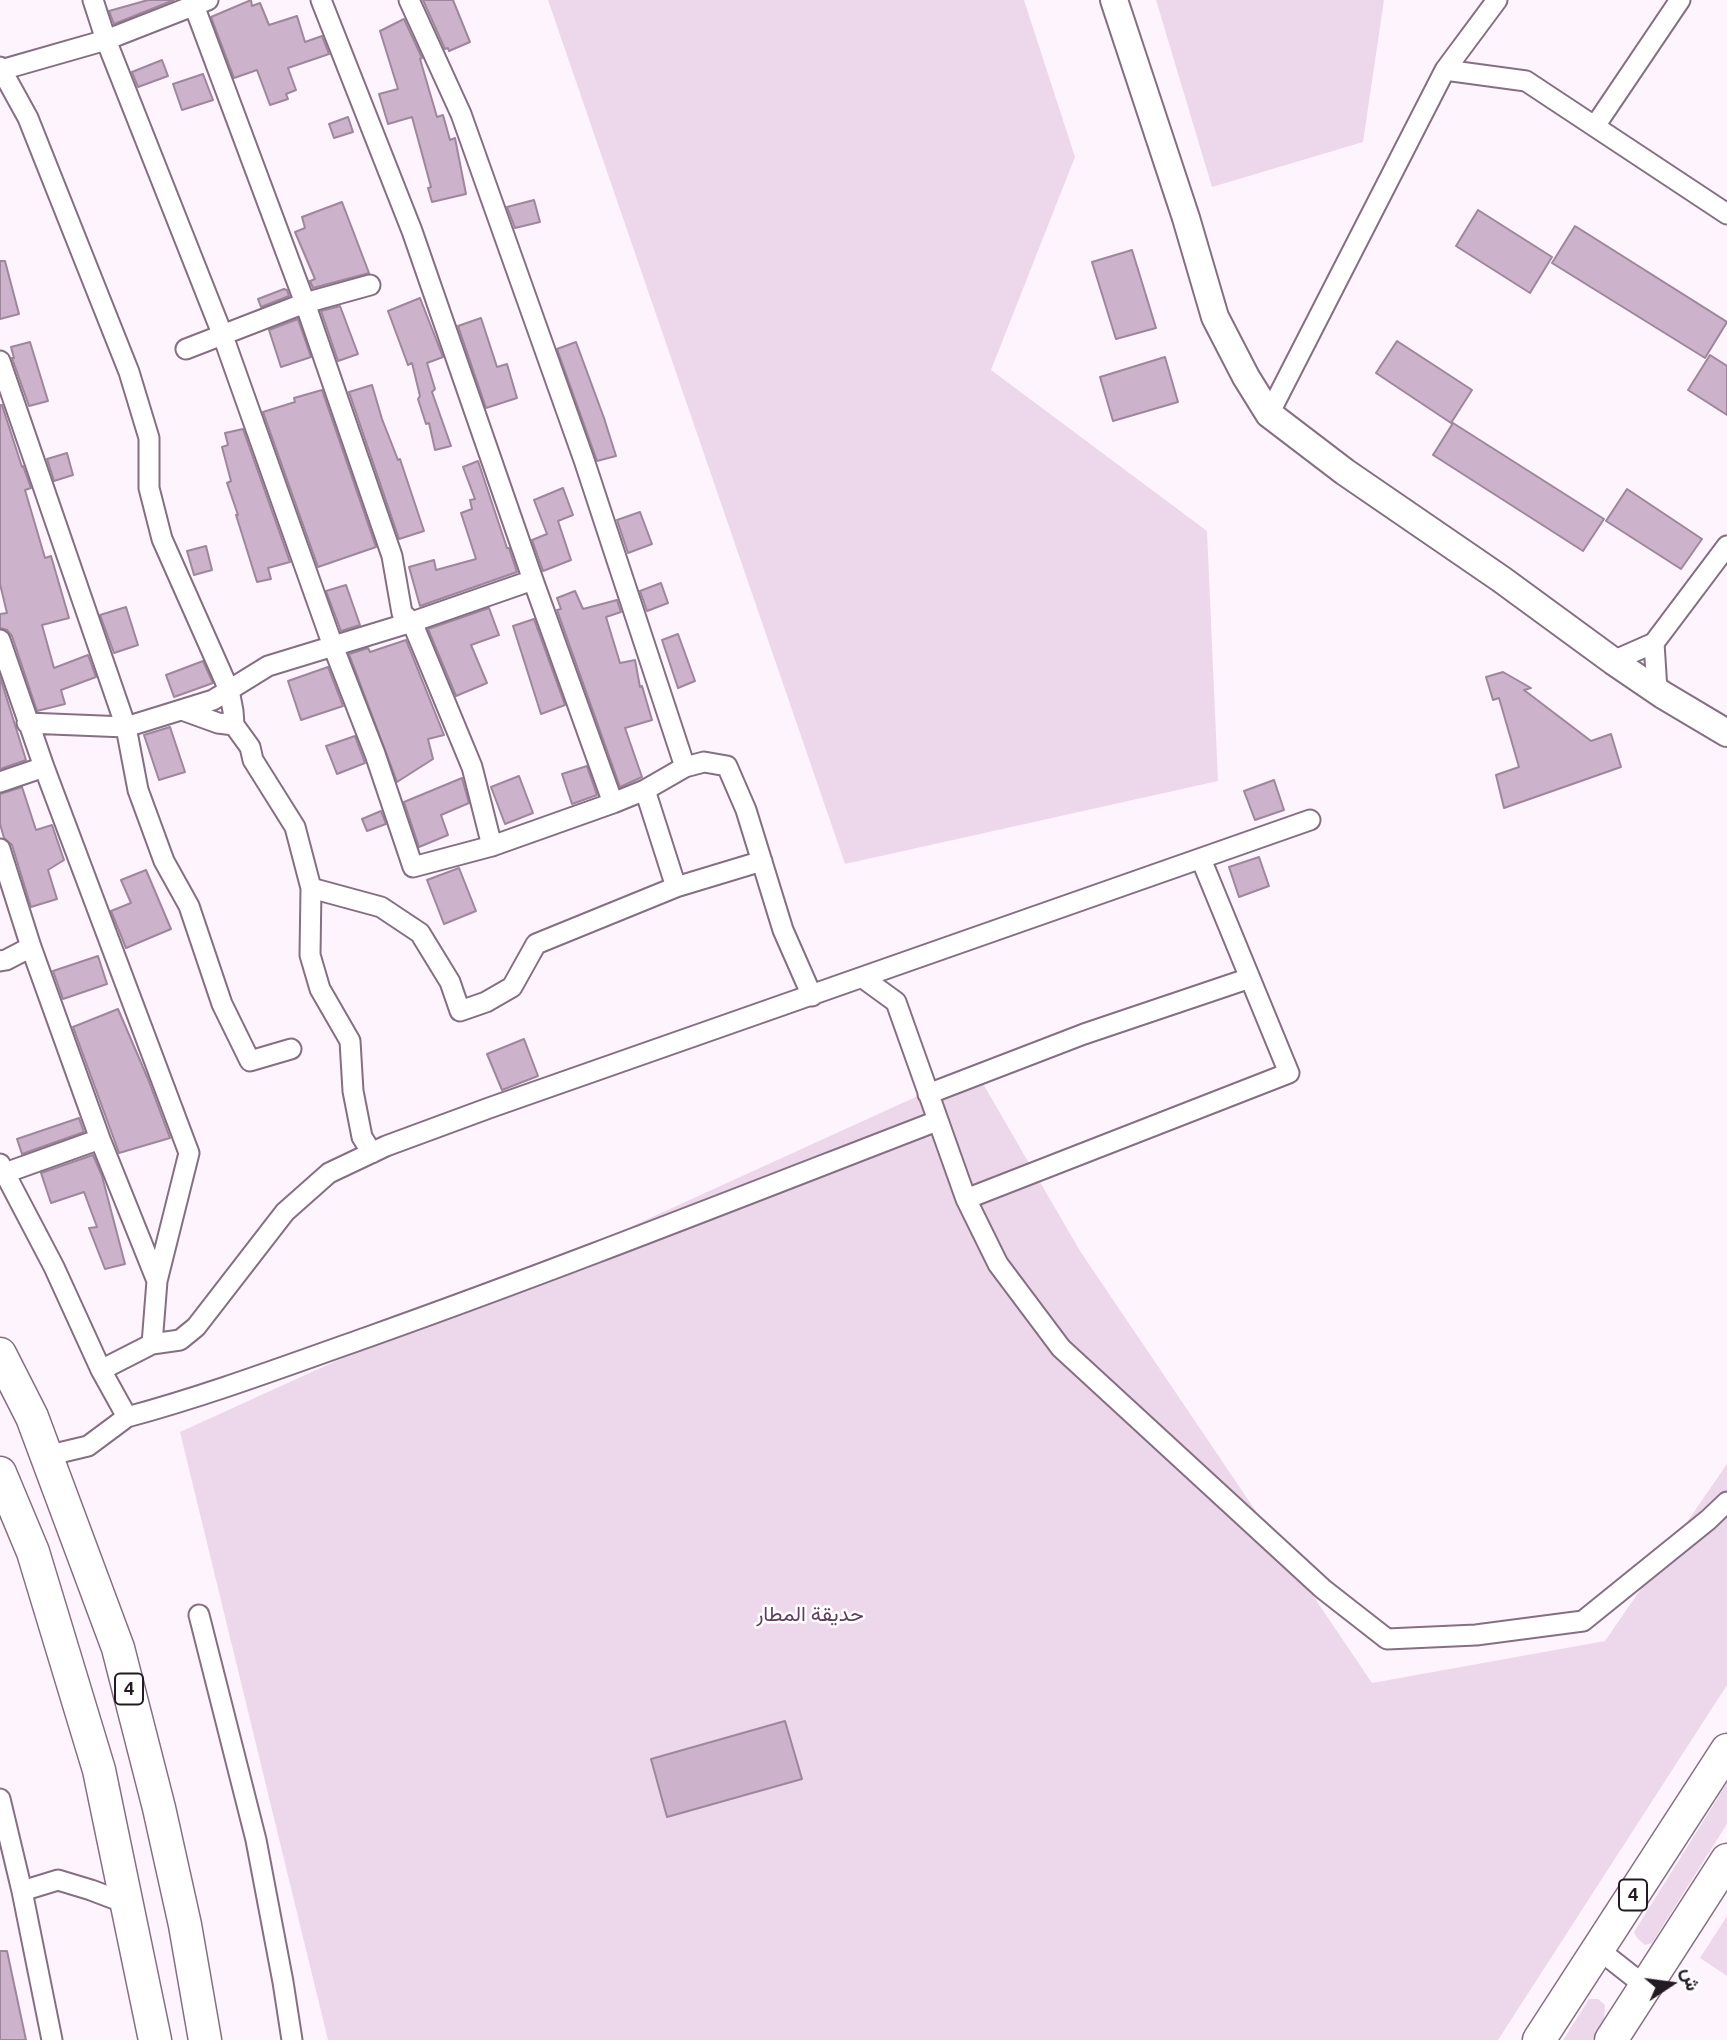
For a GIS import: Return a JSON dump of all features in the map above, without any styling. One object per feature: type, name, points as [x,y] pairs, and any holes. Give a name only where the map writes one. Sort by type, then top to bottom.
[{"type":"highway","name":"4","points":[[0,1354],[32,1417],[118,1648],[165,1833],[185,1925],[205,2040]]},
{"type":"highway","points":[[0,1473],[33,1552],[99,1770],[155,2040]]},
{"type":"highway","name":"4","points":[[1539,2040],[1727,1750]]},
{"type":"highway","points":[[1611,2040],[1727,1860]]},
{"type":"main road","points":[[1114,0],[1186,218],[1215,317],[1245,377],[1269,414],[1345,472],[1502,579],[1613,661],[1727,733]]},
{"type":"street","points":[[93,0],[106,40],[223,336],[333,646],[375,754],[413,867],[492,846],[613,803],[645,790],[685,767],[704,762],[727,766],[746,810],[783,930],[812,996]]},
{"type":"street","points":[[321,0],[412,232],[613,803]]},
{"type":"street","points":[[409,0],[461,114],[584,460],[685,767]]},
{"type":"street","points":[[1269,414],[1445,69],[1497,0]]},
{"type":"street","points":[[1595,126],[1680,0]]},
{"type":"street","points":[[372,1153],[362,1137],[353,1091],[349,1041],[320,989],[310,955],[312,888],[295,827],[253,760],[250,747],[234,725],[229,690],[162,539],[149,488],[149,438],[128,372],[28,118],[0,70],[106,40],[198,2],[392,556],[402,613],[412,622],[472,767],[492,846]]},
{"type":"street","points":[[1445,69],[1526,81],[1727,214]]},
{"type":"street","points":[[186,349],[305,303],[370,285]]},
{"type":"street","points":[[0,361],[125,727],[138,790],[164,861],[189,906],[222,1004],[250,1061],[291,1049]]},
{"type":"street","points":[[0,426],[19,419]]},
{"type":"street","points":[[1613,661],[1654,643],[1727,546]]},
{"type":"street","points":[[27,723],[125,727],[213,701],[268,666],[412,622],[533,580]]},
{"type":"street","points":[[0,640],[27,723],[189,1153],[157,1281],[152,1344]]},
{"type":"street","points":[[1654,643],[1657,690]]},
{"type":"street","points":[[182,710],[218,723],[234,725]]},
{"type":"street","points":[[0,782],[44,767]]},
{"type":"street","points":[[645,790],[676,887]]},
{"type":"street","points":[[101,1370],[152,1344],[180,1340],[196,1327],[285,1212],[329,1173],[372,1153],[489,1108],[1310,820]]},
{"type":"street","points":[[0,849],[31,947],[100,1139],[157,1281]]},
{"type":"street","points":[[966,1199],[1289,1073],[1201,859]]},
{"type":"street","points":[[312,888],[381,907],[420,933],[450,982],[460,1012],[512,988],[536,944],[676,887],[762,861]]},
{"type":"street","points":[[0,961],[31,947]]},
{"type":"street","points":[[863,978],[896,1002],[966,1199],[998,1264],[1061,1348],[1323,1590],[1387,1639],[1476,1635],[1583,1621],[1698,1529],[1727,1502]]},
{"type":"street","points":[[928,1094],[1084,1034],[1250,978]]},
{"type":"street","points":[[46,1456],[88,1446],[127,1417],[185,1401],[477,1298],[937,1121]]},
{"type":"street","points":[[100,1139],[2,1168],[54,1267],[101,1370],[127,1417]]},
{"type":"street","points":[[199,1615],[256,1840],[292,2040]]},
{"type":"street","points":[[0,1798],[52,2040]]},
{"type":"street","points":[[22,1891],[58,1880],[128,1904]]},
{"type":"street","points":[[1598,1949],[1646,1986]]},
{"type":"green space","points":[[548,0],[1024,0],[1075,157],[991,370],[1207,531],[1218,781],[845,864]]},
{"type":"green space","points":[[1156,0],[1384,0],[1363,142],[1212,187]]},
{"type":"green space","name":"حديقة المطار","points":[[975,1070],[1080,1251],[1372,1683],[1605,1641],[1727,1464],[1727,1685],[1498,2040],[328,2040],[180,1432]]},
{"type":"green space","points":[[1727,1783],[1727,1824],[1652,1943],[1645,1945],[1634,1932]]},
{"type":"green space","points":[[1727,1916],[1727,1976],[1700,1958]]},
{"type":"green space","points":[[1589,1999],[1598,1999],[1605,2005],[1604,2022],[1592,2040],[1563,2040]]},
{"type":"building","points":[[148,0],[174,0],[114,24],[109,11]]},
{"type":"building","points":[[251,0],[252,6],[260,3],[269,25],[297,16],[305,42],[322,36],[329,54],[288,68],[296,90],[286,94],[288,99],[270,105],[257,70],[234,78],[211,17]]},
{"type":"building","points":[[423,0],[453,0],[470,42],[449,51],[448,48],[445,49]]},
{"type":"building","points":[[404,19],[422,58],[420,59],[437,117],[443,115],[450,140],[455,138],[466,194],[432,202],[428,188],[431,187],[412,117],[388,124],[379,94],[398,89],[380,31]]},
{"type":"building","points":[[162,60],[168,76],[138,87],[132,72]]},
{"type":"building","points":[[203,74],[213,100],[182,110],[173,84]]},
{"type":"building","points":[[348,117],[353,132],[334,138],[329,124]]},
{"type":"building","points":[[534,200],[540,222],[515,228],[507,207]]},
{"type":"building","points":[[342,202],[369,273],[313,288],[310,281],[315,279],[295,232],[305,228],[302,217]]},
{"type":"building","points":[[1478,210],[1552,257],[1530,293],[1456,246]]},
{"type":"building","points":[[1575,226],[1727,322],[1705,358],[1552,263]]},
{"type":"building","points":[[1132,250],[1156,328],[1116,339],[1092,262]]},
{"type":"building","points":[[0,261],[5,261],[19,314],[0,319]]},
{"type":"building","points":[[284,289],[289,296],[261,307],[258,299]]},
{"type":"building","points":[[420,298],[443,357],[427,363],[435,389],[432,392],[451,446],[435,450],[429,423],[426,424],[418,399],[420,396],[412,363],[408,365],[388,311]]},
{"type":"building","points":[[340,306],[358,354],[338,361],[321,311]]},
{"type":"building","points":[[481,318],[497,367],[507,364],[517,398],[486,408],[458,326]]},
{"type":"building","points":[[298,319],[311,357],[281,367],[269,330]]},
{"type":"building","points":[[1397,341],[1472,390],[1451,423],[1376,373]]},
{"type":"building","points":[[30,342],[48,401],[29,406],[12,358],[11,347]]},
{"type":"building","points":[[576,342],[616,456],[597,461],[557,349]]},
{"type":"building","points":[[1710,355],[1727,366],[1727,415],[1688,390]]},
{"type":"building","points":[[1165,357],[1178,402],[1113,421],[1100,377]]},
{"type":"building","points":[[372,385],[424,531],[399,539],[349,392]]},
{"type":"building","points":[[322,390],[376,547],[318,567],[263,412],[295,402],[294,398]]},
{"type":"building","points":[[0,405],[31,488],[25,490],[45,558],[51,556],[69,618],[42,625],[54,668],[88,655],[96,677],[61,690],[65,704],[37,711],[12,636],[7,630],[0,628],[0,614],[7,613],[0,584]]},
{"type":"building","points":[[1453,423],[1604,519],[1583,551],[1433,455]]},
{"type":"building","points":[[243,429],[290,562],[268,568],[271,579],[257,582],[227,483],[231,481],[222,447],[228,445],[225,433]]},
{"type":"building","points":[[67,453],[73,475],[54,481],[47,459]]},
{"type":"building","points":[[478,461],[517,572],[420,606],[409,567],[434,560],[436,570],[476,559],[461,513],[472,509],[470,500],[475,499],[463,467]]},
{"type":"building","points":[[563,488],[573,515],[558,521],[571,560],[543,571],[532,540],[547,534],[534,500]]},
{"type":"building","points":[[1627,489],[1702,539],[1681,569],[1606,521]]},
{"type":"building","points":[[640,512],[652,544],[628,553],[617,520]]},
{"type":"building","points":[[206,546],[212,570],[194,575],[187,551]]},
{"type":"building","points":[[661,583],[668,603],[647,611],[640,591]]},
{"type":"building","points":[[346,585],[360,625],[341,631],[326,591]]},
{"type":"building","points":[[575,591],[583,609],[617,600],[621,612],[606,617],[620,663],[635,660],[640,687],[642,686],[652,720],[625,728],[642,777],[620,787],[557,610],[561,609],[557,598]]},
{"type":"building","points":[[126,607],[138,645],[114,653],[100,615]]},
{"type":"building","points":[[489,608],[499,635],[471,645],[487,683],[456,696],[428,629]]},
{"type":"building","points":[[534,619],[565,705],[541,714],[513,626]]},
{"type":"building","points":[[678,634],[695,681],[678,688],[662,640]]},
{"type":"building","points":[[406,640],[444,735],[428,739],[433,759],[397,782],[349,654],[368,648],[370,652]]},
{"type":"building","points":[[203,661],[213,683],[174,697],[166,675]]},
{"type":"building","points":[[328,667],[343,706],[301,720],[288,681]]},
{"type":"building","points":[[1503,672],[1531,688],[1524,690],[1591,741],[1611,734],[1621,767],[1504,808],[1496,775],[1519,767],[1499,698],[1493,700],[1486,677]]},
{"type":"building","points":[[0,677],[26,760],[0,769]]},
{"type":"building","points":[[170,727],[185,772],[159,780],[144,735]]},
{"type":"building","points":[[355,736],[365,763],[337,774],[326,746]]},
{"type":"building","points":[[587,766],[597,795],[572,804],[562,774]]},
{"type":"building","points":[[519,776],[533,813],[505,824],[491,787]]},
{"type":"building","points":[[462,778],[469,803],[441,815],[448,835],[419,847],[404,802]]},
{"type":"building","points":[[1274,780],[1284,810],[1255,820],[1244,791]]},
{"type":"building","points":[[22,787],[36,830],[52,825],[64,860],[48,870],[57,899],[31,907],[12,845],[4,838],[0,824],[0,794]]},
{"type":"building","points":[[381,811],[386,824],[367,831],[362,819]]},
{"type":"building","points":[[1259,857],[1269,886],[1239,897],[1229,867]]},
{"type":"building","points":[[459,868],[476,911],[444,924],[427,880]]},
{"type":"building","points":[[146,870],[171,929],[126,948],[111,911],[131,903],[121,880]]},
{"type":"building","points":[[98,956],[107,984],[63,999],[53,971]]},
{"type":"building","points":[[118,1009],[170,1138],[119,1153],[73,1027]]},
{"type":"building","points":[[524,1039],[538,1076],[502,1090],[487,1054]]},
{"type":"building","points":[[79,1118],[84,1132],[22,1154],[17,1139]]},
{"type":"building","points":[[93,1155],[102,1176],[125,1264],[105,1269],[89,1228],[97,1227],[84,1192],[51,1203],[41,1173]]},
{"type":"building","points":[[785,1721],[802,1779],[667,1817],[651,1759]]},
{"type":"building","points":[[0,1951],[7,1951],[26,2040],[0,2040]]}]
